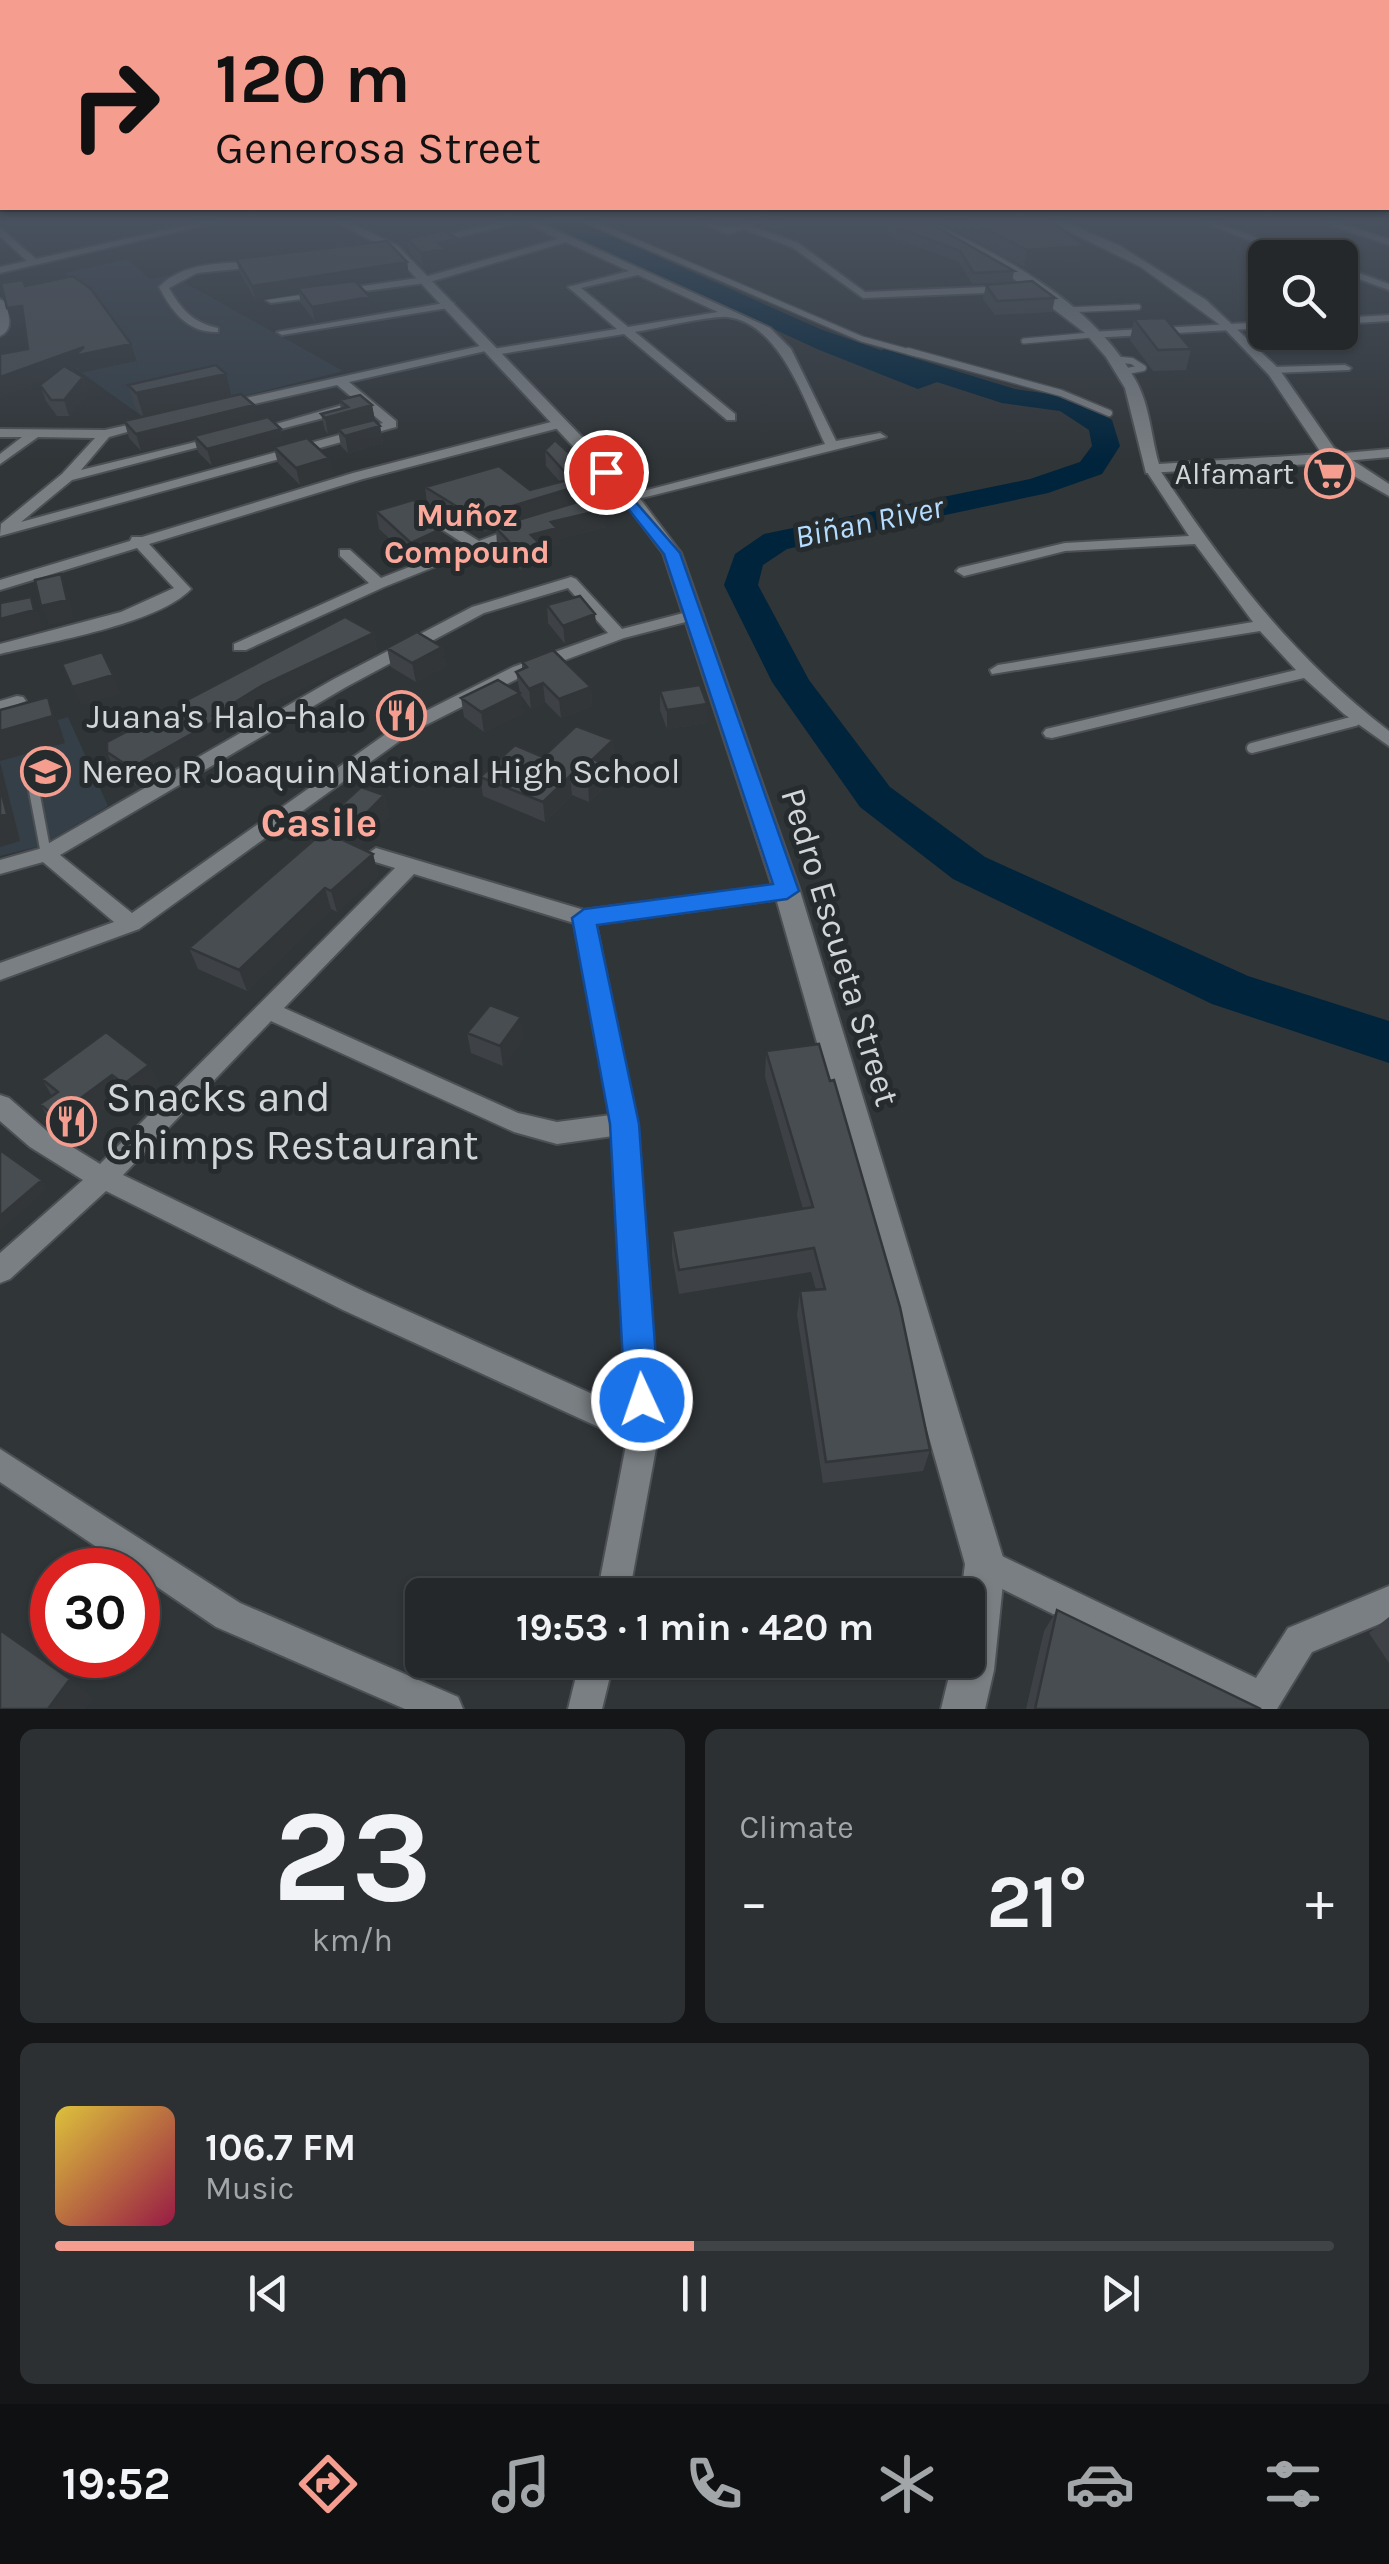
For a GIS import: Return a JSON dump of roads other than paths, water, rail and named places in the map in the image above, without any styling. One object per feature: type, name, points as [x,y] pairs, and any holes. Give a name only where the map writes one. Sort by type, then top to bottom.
[{"type":"street","points":[[0,302],[5,321],[0,333]]},
{"type":"street","points":[[174,302],[197,328],[214,330]]},
{"type":"street","name":"Pedro Escueta Street","points":[[447,302],[630,496],[672,553],[787,891],[985,1564],[973,1670],[963,1709]]},
{"type":"street","points":[[591,302],[732,417]]},
{"type":"street","points":[[708,302],[766,330],[785,349],[832,446]]},
{"type":"street","points":[[1055,302],[1091,335],[1129,380],[1152,468],[1260,626],[1361,720],[1389,740]]},
{"type":"street","points":[[1197,302],[1230,326],[1272,370],[1334,458],[1389,491]]},
{"type":"street","points":[[282,332],[450,305]]},
{"type":"street","points":[[214,410],[491,350],[733,313]]},
{"type":"street","points":[[1358,320],[1389,318]]},
{"type":"street","points":[[1091,335],[1248,325]]},
{"type":"street","points":[[1272,370],[1345,368]]},
{"type":"street","points":[[0,532],[392,424],[340,381]]},
{"type":"street","points":[[67,476],[369,402]]},
{"type":"street","points":[[0,433],[105,434],[160,422]]},
{"type":"street","points":[[0,586],[137,540],[388,468],[560,424]]},
{"type":"street","points":[[0,460],[34,434]]},
{"type":"street","points":[[0,532],[67,476],[105,434]]},
{"type":"street","points":[[560,517],[630,496],[880,436]]},
{"type":"street","points":[[1152,468],[1389,453]]},
{"type":"street","points":[[388,468],[402,486]]},
{"type":"street","points":[[423,511],[474,544]]},
{"type":"street","points":[[240,647],[474,544],[543,523]]},
{"type":"street","points":[[0,649],[146,609],[180,594],[183,589],[137,540]]},
{"type":"street","points":[[964,571],[1065,547],[1198,540]]},
{"type":"street","points":[[344,553],[378,584]]},
{"type":"street","points":[[0,867],[46,854],[340,683],[478,610],[572,582],[618,635]]},
{"type":"street","points":[[0,972],[131,924],[406,728],[519,671],[618,635],[694,615]]},
{"type":"street","points":[[998,670],[1260,626]]},
{"type":"street","points":[[1052,733],[1307,672]]},
{"type":"street","points":[[46,854],[131,924]]},
{"type":"street","points":[[376,855],[584,918],[787,891]]},
{"type":"street","points":[[0,1270],[104,1176],[270,1012],[409,866]]},
{"type":"street","points":[[584,918],[624,1124],[644,1432],[616,1578]]},
{"type":"street","points":[[270,1012],[514,1122],[556,1133],[624,1124]]},
{"type":"street","points":[[0,1105],[16,1123],[104,1176],[348,1302],[644,1432]]},
{"type":"street","points":[[0,1464],[228,1615],[446,1709]]},
{"type":"street","points":[[985,1564],[1263,1704],[1300,1640],[1389,1603]]},
{"type":"street","points":[[586,1709],[593,1678]]},
{"type":"lane","points":[[775,302],[845,332],[958,368],[1060,393],[1109,414]]},
{"type":"lane","points":[[1064,310],[1138,307]]},
{"type":"lane","points":[[1024,341],[1091,335]]},
{"type":"lane","points":[[1111,359],[1132,361],[1143,368],[1122,372]]},
{"type":"lane","points":[[1252,748],[1361,720]]},
{"type":"lane","points":[[29,764],[46,854]]},
{"type":"water","points":[[715,302],[759,302],[820,329],[954,376],[918,389],[817,349]]},
{"type":"waterway","name":"Biñan River","points":[[884,357],[1012,397],[1067,404],[1102,426],[1106,446],[1091,468],[1037,487],[776,541],[747,561],[741,585],[791,682],[875,797],[969,868],[1230,990],[1389,1042]]},
{"type":"place","name":"Alfamart","points":[[1329,474]]},
{"type":"place","name":"Juana's Halo-halo","points":[[401,716]]},
{"type":"place","name":"Nereo R Joaquin National High School","points":[[46,771]]},
{"type":"place","name":"Snacks and Chimps Restaurant","points":[[71,1121]]},
{"type":"district","name":"Muñoz Compound","points":[[467,534]]},
{"type":"district","name":"Casile","points":[[319,822]]}]
